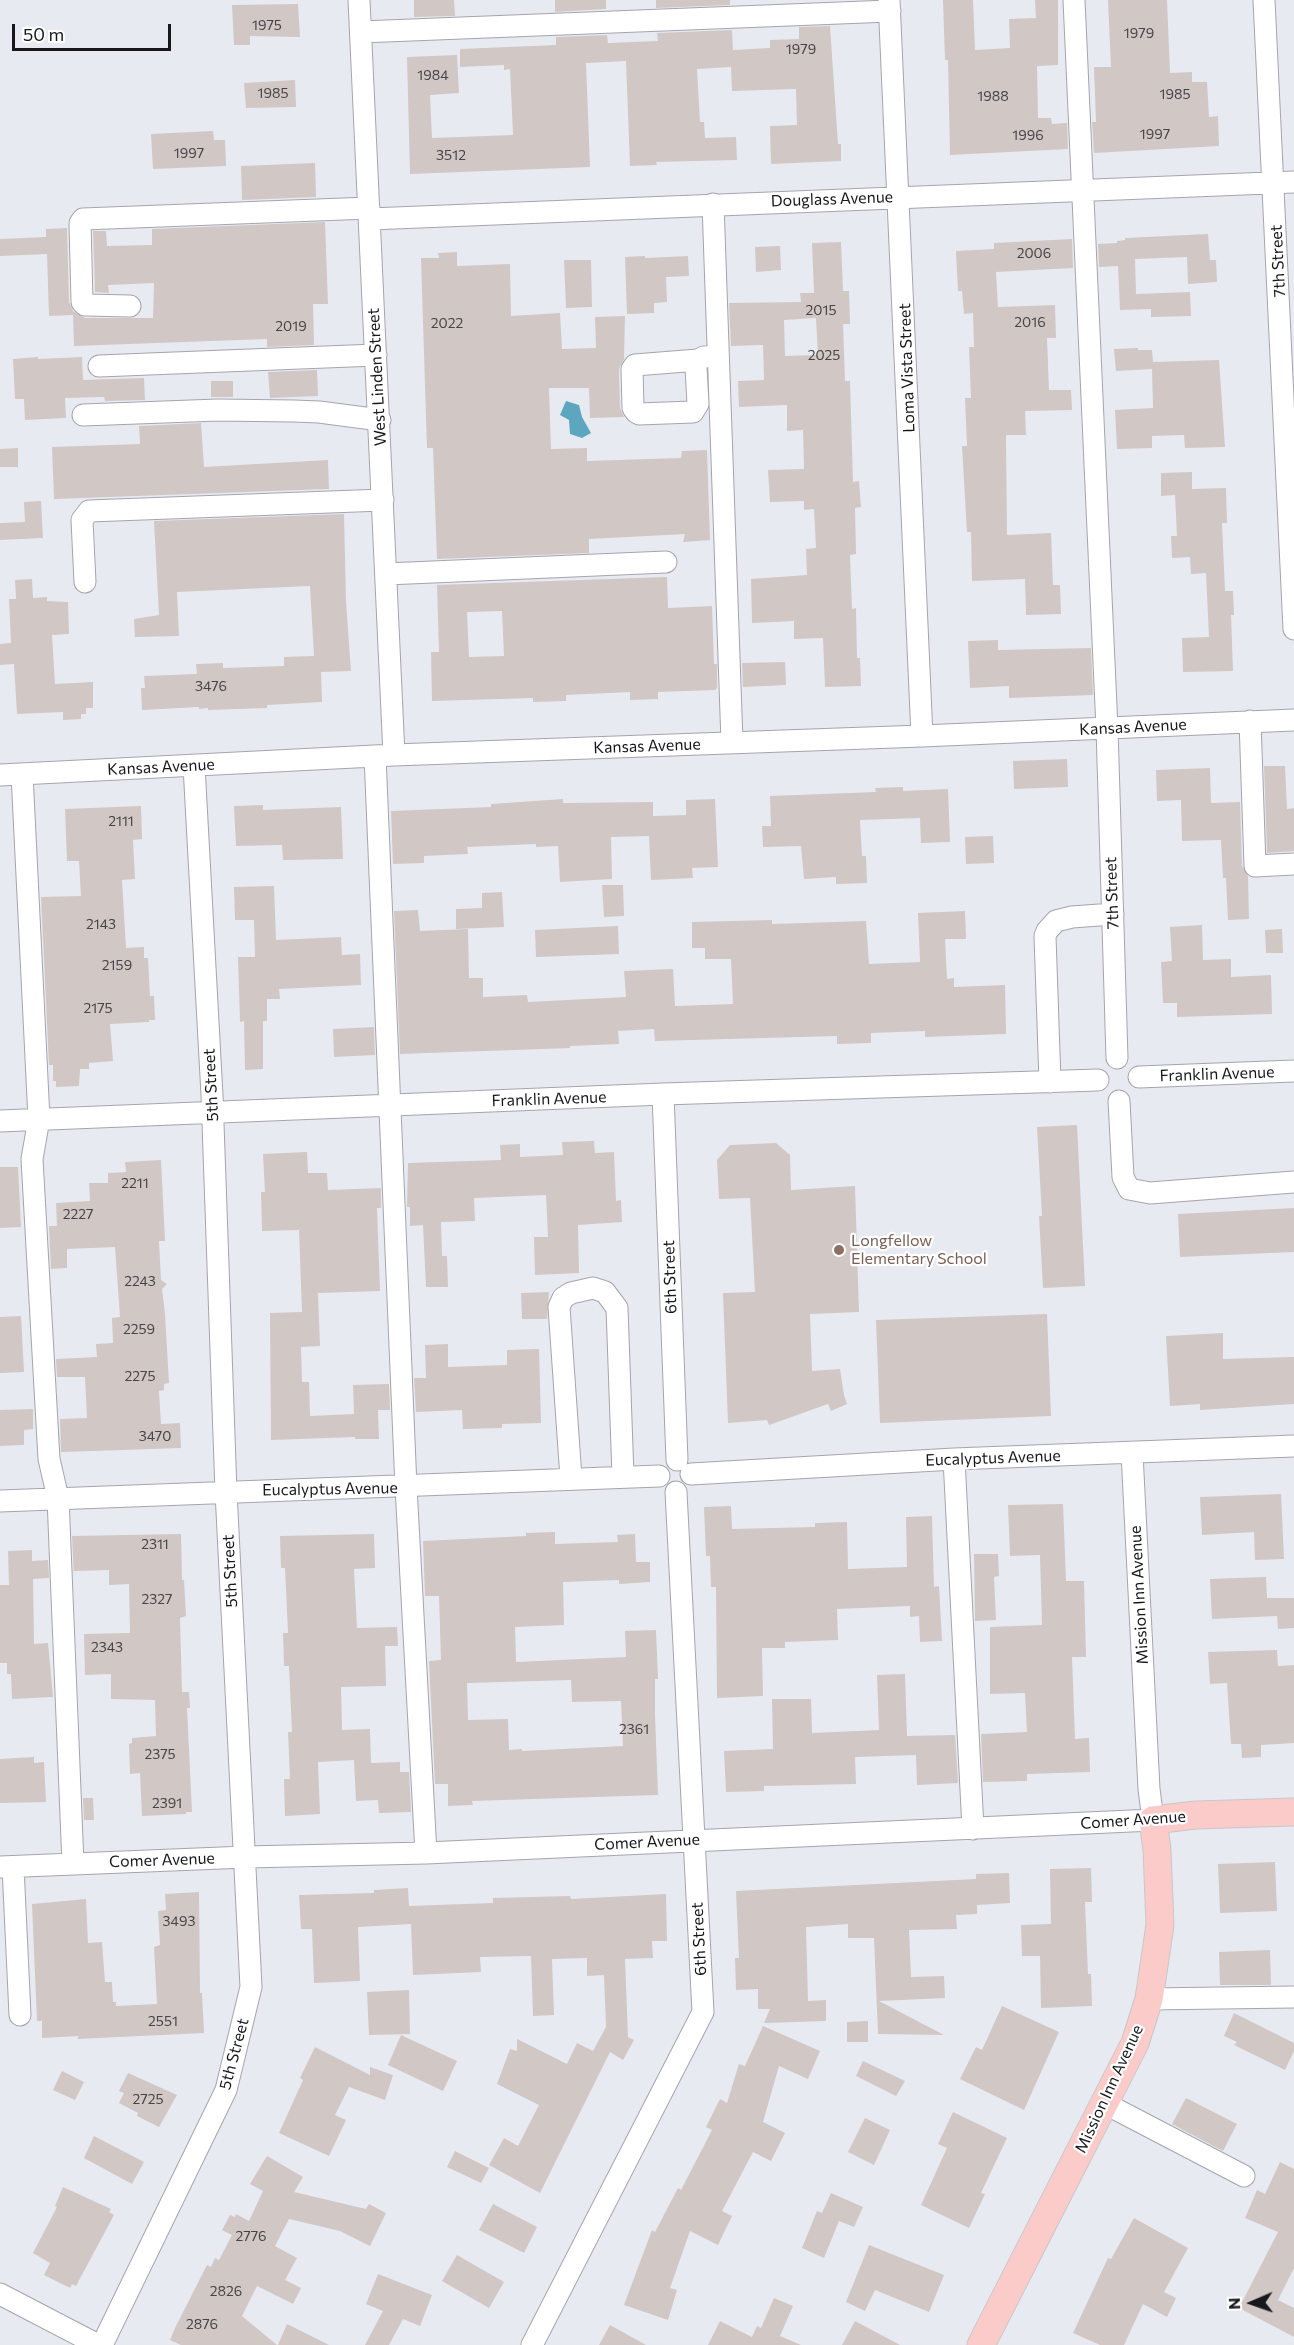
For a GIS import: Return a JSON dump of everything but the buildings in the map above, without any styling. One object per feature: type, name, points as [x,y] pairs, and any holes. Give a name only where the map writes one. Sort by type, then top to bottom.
[{"type":"main road","name":"Comer Avenue","points":[[1153,1820],[1196,1815],[1294,1812]]},
{"type":"main road","name":"Mission Inn Avenue","points":[[981,2345],[1135,2043],[1149,1999],[1160,1926],[1157,1850],[1153,1820]]},
{"type":"street","name":"West Linden Street","points":[[359,0],[386,574],[385,755],[389,1106],[405,1487],[426,1853]]},
{"type":"street","name":"7th Street","points":[[1074,0],[1107,728],[1117,1058]]},
{"type":"street","name":"7th Street","points":[[1264,0],[1284,182],[1294,629]]},
{"type":"street","points":[[361,32],[889,6]]},
{"type":"street","name":"Loma Vista Street","points":[[889,6],[922,736]]},
{"type":"street","name":"Douglass Avenue","points":[[130,306],[85,305],[82,302],[80,223],[83,219],[713,204],[1082,192],[1284,182]]},
{"type":"street","points":[[713,204],[708,358],[732,742]]},
{"type":"street","points":[[99,366],[376,355]]},
{"type":"street","points":[[83,415],[218,410],[294,411],[380,420]]},
{"type":"street","points":[[85,582],[82,520],[89,511],[383,500]]},
{"type":"street","points":[[386,574],[666,562]]},
{"type":"street","name":"Kansas Avenue","points":[[0,775],[385,755],[1294,720]]},
{"type":"street","points":[[1250,721],[1255,866],[1294,864]]},
{"type":"street","name":"5th Street","points":[[100,2345],[226,2090],[251,1987],[226,1492],[212,1112],[194,766]]},
{"type":"street","points":[[22,774],[39,1119],[32,1159],[49,1459],[58,1498],[73,1864]]},
{"type":"street","points":[[1050,1082],[1045,936],[1056,921],[1071,917],[1113,914]]},
{"type":"street","points":[[1117,1058],[1134,1064],[1139,1077],[1139,1084],[1132,1096],[1119,1101],[1106,1097],[1101,1092],[1098,1080],[1102,1065],[1117,1058]]},
{"type":"street","name":"Franklin Avenue","points":[[1139,1077],[1294,1071]]},
{"type":"street","name":"Franklin Avenue","points":[[0,1121],[663,1094],[1098,1080]]},
{"type":"street","name":"6th Street","points":[[663,1094],[684,1467]]},
{"type":"street","points":[[1119,1101],[1123,1177],[1129,1189],[1150,1193],[1294,1182]]},
{"type":"street","points":[[571,1478],[560,1307],[563,1298],[571,1293],[593,1288],[605,1292],[616,1308],[623,1476]]},
{"type":"street","name":"Eucalyptus Avenue","points":[[684,1467],[1294,1446]]},
{"type":"street","name":"Mission Inn Avenue","points":[[1132,1453],[1149,1789],[1153,1820]]},
{"type":"street","points":[[954,1459],[974,1829]]},
{"type":"street","points":[[667,1462],[684,1467],[689,1484],[686,1488],[676,1492],[663,1486],[659,1476],[667,1462]]},
{"type":"street","name":"Eucalyptus Avenue","points":[[0,1501],[659,1476]]},
{"type":"street","name":"6th Street","points":[[532,2345],[703,2012],[676,1492]]},
{"type":"street","name":"Comer Avenue","points":[[7,1867],[246,1857],[426,1853],[1153,1820]]},
{"type":"street","points":[[7,1867],[20,2015]]},
{"type":"street","points":[[1149,1999],[1294,1997]]},
{"type":"street","points":[[1104,2103],[1244,2176]]},
{"type":"street","points":[[0,2294],[100,2345]]},
{"type":"water","points":[[566,401],[579,405],[582,417],[591,433],[582,438],[570,434],[569,420],[560,415]]},
{"type":"place","name":"Longfellow Elementary School","points":[[839,1250]]}]
